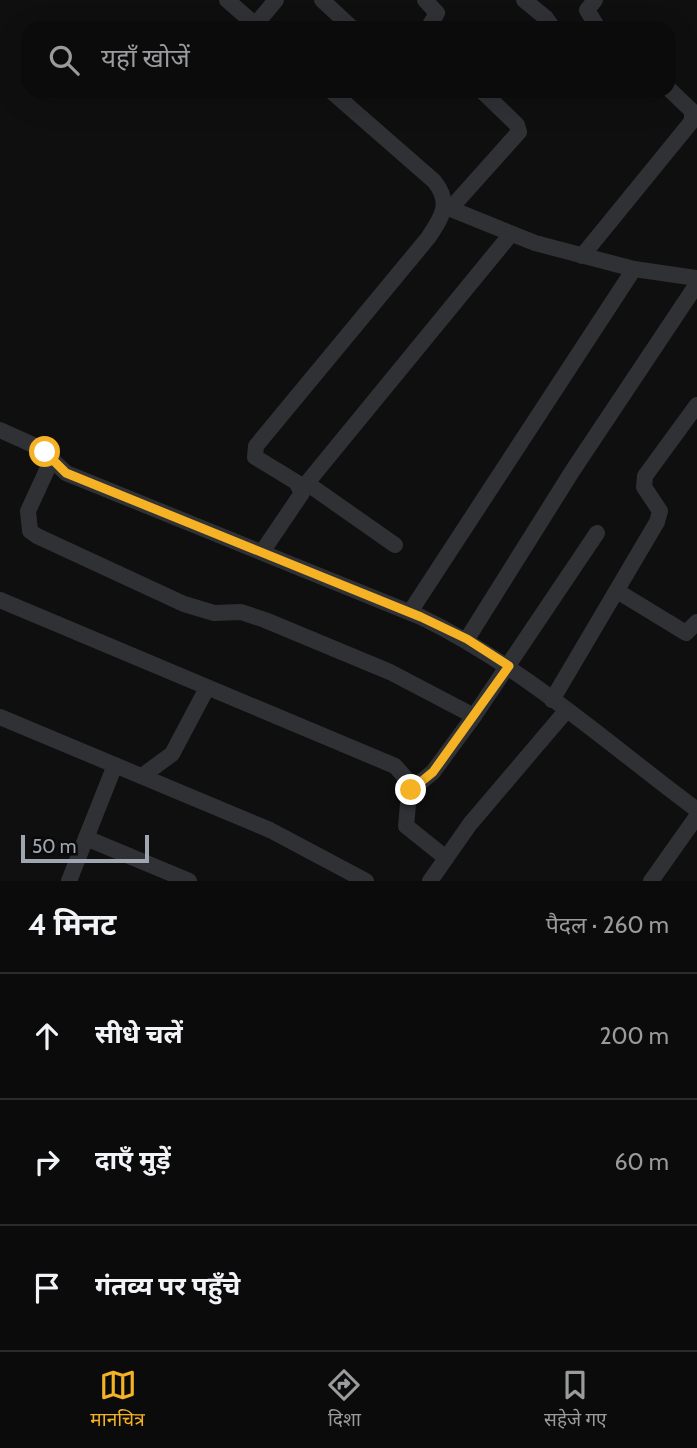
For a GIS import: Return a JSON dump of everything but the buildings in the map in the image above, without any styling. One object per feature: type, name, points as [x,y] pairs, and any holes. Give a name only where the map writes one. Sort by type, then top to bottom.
[{"type":"street","points":[[227,0],[251,21]]},
{"type":"street","points":[[261,21],[276,0]]},
{"type":"street","points":[[322,0],[344,21]]},
{"type":"street","points":[[425,0],[437,13],[432,21]]},
{"type":"street","points":[[524,0],[548,21]]},
{"type":"street","points":[[594,21],[587,10],[595,0]]},
{"type":"street","points":[[582,256],[692,121],[695,112],[676,95]]},
{"type":"street","points":[[339,98],[434,181],[443,191],[448,207],[511,234],[582,256],[697,281],[573,470],[467,639]]},
{"type":"street","points":[[395,545],[256,458],[256,446],[428,238],[448,207],[519,132],[517,125],[489,98]]},
{"type":"street","points":[[262,552],[305,487],[511,234]]},
{"type":"street","points":[[410,612],[634,269]]},
{"type":"street","points":[[552,700],[659,519],[659,507],[645,487],[645,476],[697,405]]},
{"type":"street","points":[[0,430],[40,448],[66,473],[410,612],[467,639],[509,666],[697,810]]},
{"type":"street","points":[[52,459],[28,511],[30,531],[37,536],[184,604],[214,613],[241,611],[265,620],[390,673],[474,716]]},
{"type":"street","points":[[411,790],[433,772],[474,716],[597,533]]},
{"type":"street","points":[[617,591],[686,634],[697,622]]},
{"type":"street","points":[[0,600],[382,760],[404,774],[411,790],[406,826],[446,858]]},
{"type":"street","points":[[142,776],[172,754],[207,688]]},
{"type":"street","points":[[430,881],[500,787],[566,711]]},
{"type":"street","points":[[0,717],[304,845],[366,881]]},
{"type":"street","points":[[69,881],[115,765]]},
{"type":"street","points":[[651,881],[697,816]]},
{"type":"street","points":[[86,838],[189,881]]},
{"type":"route","points":[[45,452],[66,473],[421,617],[467,639],[509,666],[433,772],[411,790]]}]
